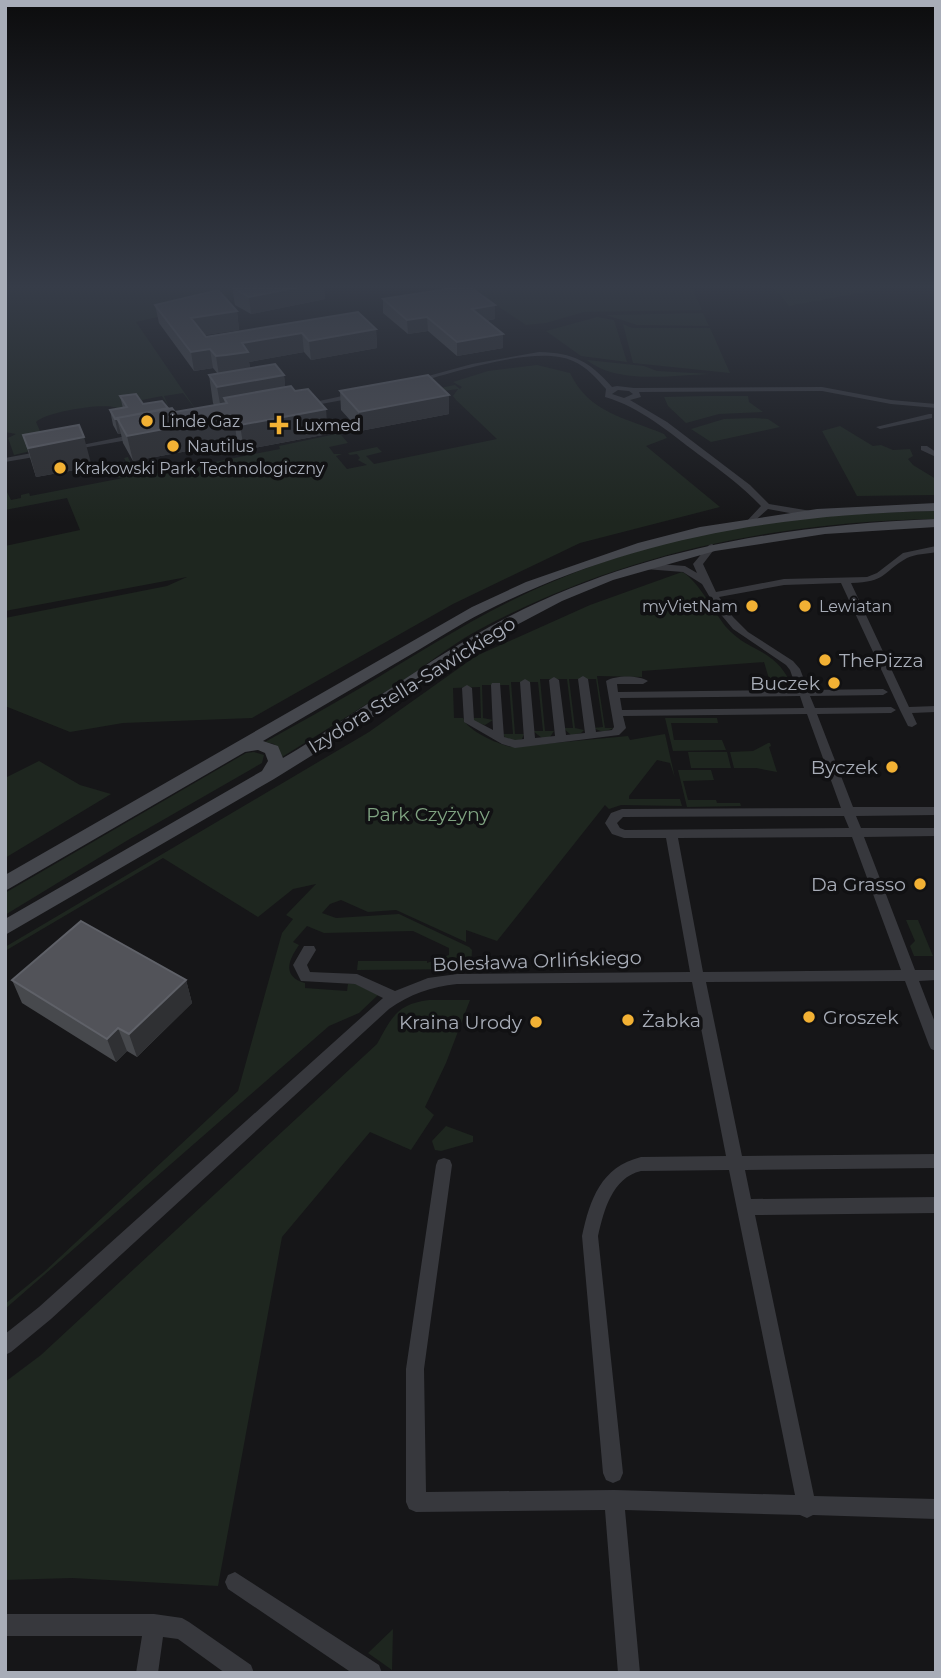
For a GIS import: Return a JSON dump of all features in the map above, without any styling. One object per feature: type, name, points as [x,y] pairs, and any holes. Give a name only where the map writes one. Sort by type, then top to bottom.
[{"type":"main road","name":"Izydora Stella-Sawickiego","points":[[5,884],[477,610],[533,583],[618,552],[750,522],[811,514],[936,507]]},
{"type":"main road","name":"Izydora Stella-Sawickiego","points":[[5,928],[268,775],[391,699],[463,648],[509,622],[576,590],[641,566],[712,547],[816,530],[936,523]]},
{"type":"main road","points":[[238,748],[259,745],[272,750],[276,761],[268,775]]},
{"type":"street","points":[[408,383],[479,365]]},
{"type":"street","points":[[583,365],[636,395],[648,413]]},
{"type":"street","points":[[597,375],[610,390]]},
{"type":"street","points":[[610,390],[621,387]]},
{"type":"street","points":[[624,400],[636,395],[675,390],[822,389],[920,406],[936,406]]},
{"type":"street","points":[[610,390],[608,395],[648,413],[747,487],[766,506],[811,514]]},
{"type":"street","points":[[294,407],[366,393]]},
{"type":"street","points":[[920,406],[920,410],[932,418]]},
{"type":"street","points":[[880,427],[932,418]]},
{"type":"street","points":[[66,449],[142,435]]},
{"type":"street","points":[[924,448],[936,455]]},
{"type":"street","points":[[5,460],[54,451]]},
{"type":"street","points":[[750,522],[766,506]]},
{"type":"street","points":[[712,547],[698,563],[713,596],[741,631],[787,660],[795,669],[936,1045]]},
{"type":"street","points":[[713,596],[764,584],[876,578],[901,558],[936,549]]},
{"type":"street","points":[[641,566],[685,569],[706,584]]},
{"type":"street","points":[[845,581],[912,724]]},
{"type":"street","points":[[554,680],[561,739]]},
{"type":"street","points":[[583,680],[590,736]]},
{"type":"street","points":[[467,688],[469,722],[512,744],[617,732],[620,728],[611,681],[643,681]]},
{"type":"street","points":[[525,682],[530,742]]},
{"type":"street","points":[[496,685],[499,738]]},
{"type":"street","points":[[613,695],[883,692]]},
{"type":"street","points":[[905,710],[936,709]]},
{"type":"street","points":[[616,713],[891,710]]},
{"type":"street","points":[[936,811],[622,813],[615,816],[611,823],[616,831],[624,835],[936,832]]},
{"type":"street","points":[[671,834],[807,1508]]},
{"type":"street","points":[[309,950],[300,965],[306,977],[357,979],[389,1001]]},
{"type":"street","name":"Bolesława Orlińskiego","points":[[5,1346],[45,1313],[389,1001],[417,986],[444,980],[936,975]]},
{"type":"street","points":[[613,1474],[590,1236],[592,1224],[613,1177],[625,1168],[641,1164],[936,1161]]},
{"type":"street","points":[[444,1165],[415,1370],[416,1502],[614,1500],[745,1502],[807,1508],[936,1509]]},
{"type":"street","points":[[746,1207],[936,1205]]},
{"type":"street","points":[[614,1500],[629,1673]]},
{"type":"street","points":[[235,1582],[371,1673]]},
{"type":"street","points":[[5,1625],[154,1625],[182,1629],[243,1673]]},
{"type":"street","points":[[146,1673],[154,1625]]},
{"type":"green space","points":[[5,365],[166,365],[199,414],[183,393],[164,396],[169,407],[162,396],[142,400],[144,405],[119,409],[103,406],[63,411],[36,422],[47,447],[14,455],[8,438],[16,434],[5,432]]},
{"type":"green space","points":[[538,365],[570,373],[587,397],[598,406],[664,434],[667,438],[646,446],[720,507],[580,543],[453,604],[252,718],[123,723],[70,732],[5,706],[5,618],[167,586],[187,577],[5,611],[5,546],[80,530],[67,498],[5,510],[5,488],[11,500],[29,493],[30,496],[123,478],[115,477],[132,473],[124,458],[128,457],[142,476],[280,449],[279,446],[331,435],[313,413],[317,407],[348,443],[329,447],[334,454],[342,454],[336,456],[347,469],[367,465],[358,460],[360,458],[357,454],[348,453],[377,447],[382,452],[366,456],[374,464],[497,439],[456,400],[453,396],[458,389],[444,391],[440,388],[455,385],[460,389],[462,387],[453,382],[488,371]]},
{"type":"green space","points":[[595,365],[637,365],[657,371],[711,374],[646,377]]},
{"type":"green space","points":[[655,365],[727,365],[730,373]]},
{"type":"green space","points":[[748,396],[749,402],[763,412],[719,414],[686,423],[668,406],[664,397]]},
{"type":"green space","points":[[724,419],[768,419],[780,427],[711,442],[691,429]]},
{"type":"green space","points":[[840,426],[873,446],[881,445],[893,450],[910,449],[913,456],[908,459],[913,465],[936,479],[936,495],[857,496],[822,431]]},
{"type":"green space","points":[[936,511],[936,519],[815,527],[756,536],[640,563],[583,582],[473,633],[282,757],[274,744],[265,742],[479,618],[527,593],[598,564],[644,549],[740,528],[838,516]]},
{"type":"green space","name":"Park Czyżyny","points":[[682,572],[699,589],[726,627],[778,665],[793,688],[772,689],[764,662],[642,671],[642,677],[597,676],[605,728],[614,728],[603,732],[593,728],[603,727],[596,679],[569,679],[575,728],[584,730],[571,735],[563,728],[573,728],[567,679],[540,679],[545,731],[554,731],[550,737],[542,738],[533,731],[543,731],[538,682],[511,682],[515,734],[524,734],[522,739],[516,741],[505,738],[503,734],[513,734],[509,685],[482,685],[483,718],[493,720],[485,725],[474,722],[472,718],[481,718],[480,687],[453,688],[454,718],[463,718],[470,728],[511,747],[628,736],[630,740],[665,734],[675,778],[670,763],[657,760],[629,799],[680,799],[682,806],[621,805],[609,809],[605,805],[497,941],[466,930],[466,942],[396,910],[368,912],[341,900],[330,904],[322,913],[336,918],[399,914],[469,947],[472,950],[471,969],[357,970],[358,961],[427,963],[449,955],[449,948],[413,931],[324,933],[307,926],[293,942],[299,945],[289,967],[293,976],[305,983],[305,988],[347,991],[348,984],[356,984],[378,995],[359,1013],[329,1026],[5,1309],[5,1304],[44,1272],[238,1091],[282,933],[293,919],[286,915],[316,884],[293,889],[258,917],[163,858],[5,951],[5,947],[369,732],[476,656],[590,605]]},
{"type":"green space","points":[[665,718],[717,718],[718,723],[671,723],[674,740],[722,740],[726,750],[673,751]]},
{"type":"green space","points":[[768,743],[777,772],[734,768],[730,752],[753,751]]},
{"type":"green space","points":[[688,752],[727,752],[731,768],[691,768]]},
{"type":"green space","points":[[246,753],[264,755],[262,763],[5,915],[5,893]]},
{"type":"green space","points":[[39,761],[80,785],[111,794],[5,858],[5,778]]},
{"type":"green space","points":[[678,770],[711,770],[714,780],[683,781],[688,800],[716,800],[717,803],[740,803],[741,806],[687,807]]},
{"type":"green space","points":[[906,920],[918,920],[933,956],[914,956],[910,946],[915,941]]},
{"type":"green space","points":[[429,1000],[470,1000],[446,1063],[425,1107],[434,1115],[411,1150],[370,1132],[282,1237],[218,1586],[72,1578],[5,1580],[5,1382],[41,1355],[377,1044],[397,1013],[409,1005]]},
{"type":"green space","points":[[446,1126],[473,1136],[473,1142],[441,1151],[435,1150],[432,1141]]},
{"type":"green space","points":[[393,1629],[392,1670],[368,1653]]},
{"type":"building","points":[[276,365],[284,375],[217,387],[209,375]]},
{"type":"building","points":[[428,375],[449,395],[359,412],[340,391]]},
{"type":"building","points":[[291,386],[295,391],[308,389],[326,409],[240,425],[234,416],[127,436],[117,418],[172,408],[175,412],[227,403],[224,398]]},
{"type":"building","points":[[136,394],[143,404],[162,401],[168,408],[115,419],[110,410],[127,407],[120,396]]},
{"type":"building","points":[[79,425],[84,437],[28,448],[23,435]]},
{"type":"building","points":[[81,921],[186,980],[129,1034],[118,1028],[107,1039],[12,980]]},
{"type":"place","name":"Linde Gaz","points":[[147,421]]},
{"type":"place","name":"Luxmed","points":[[279,425]]},
{"type":"place","name":"Nautilus","points":[[173,446]]},
{"type":"place","name":"Krakowski Park Technologiczny","points":[[60,468]]},
{"type":"place","name":"myVietNam","points":[[752,606]]},
{"type":"place","name":"Lewiatan","points":[[805,606]]},
{"type":"place","name":"ThePizza","points":[[825,660]]},
{"type":"place","name":"Buczek","points":[[834,683]]},
{"type":"place","name":"Byczek","points":[[892,767]]},
{"type":"place","name":"Da Grasso","points":[[920,884]]},
{"type":"place","name":"Groszek","points":[[809,1017]]},
{"type":"place","name":"Żabka","points":[[628,1020]]},
{"type":"place","name":"Kraina Urody","points":[[536,1022]]}]
